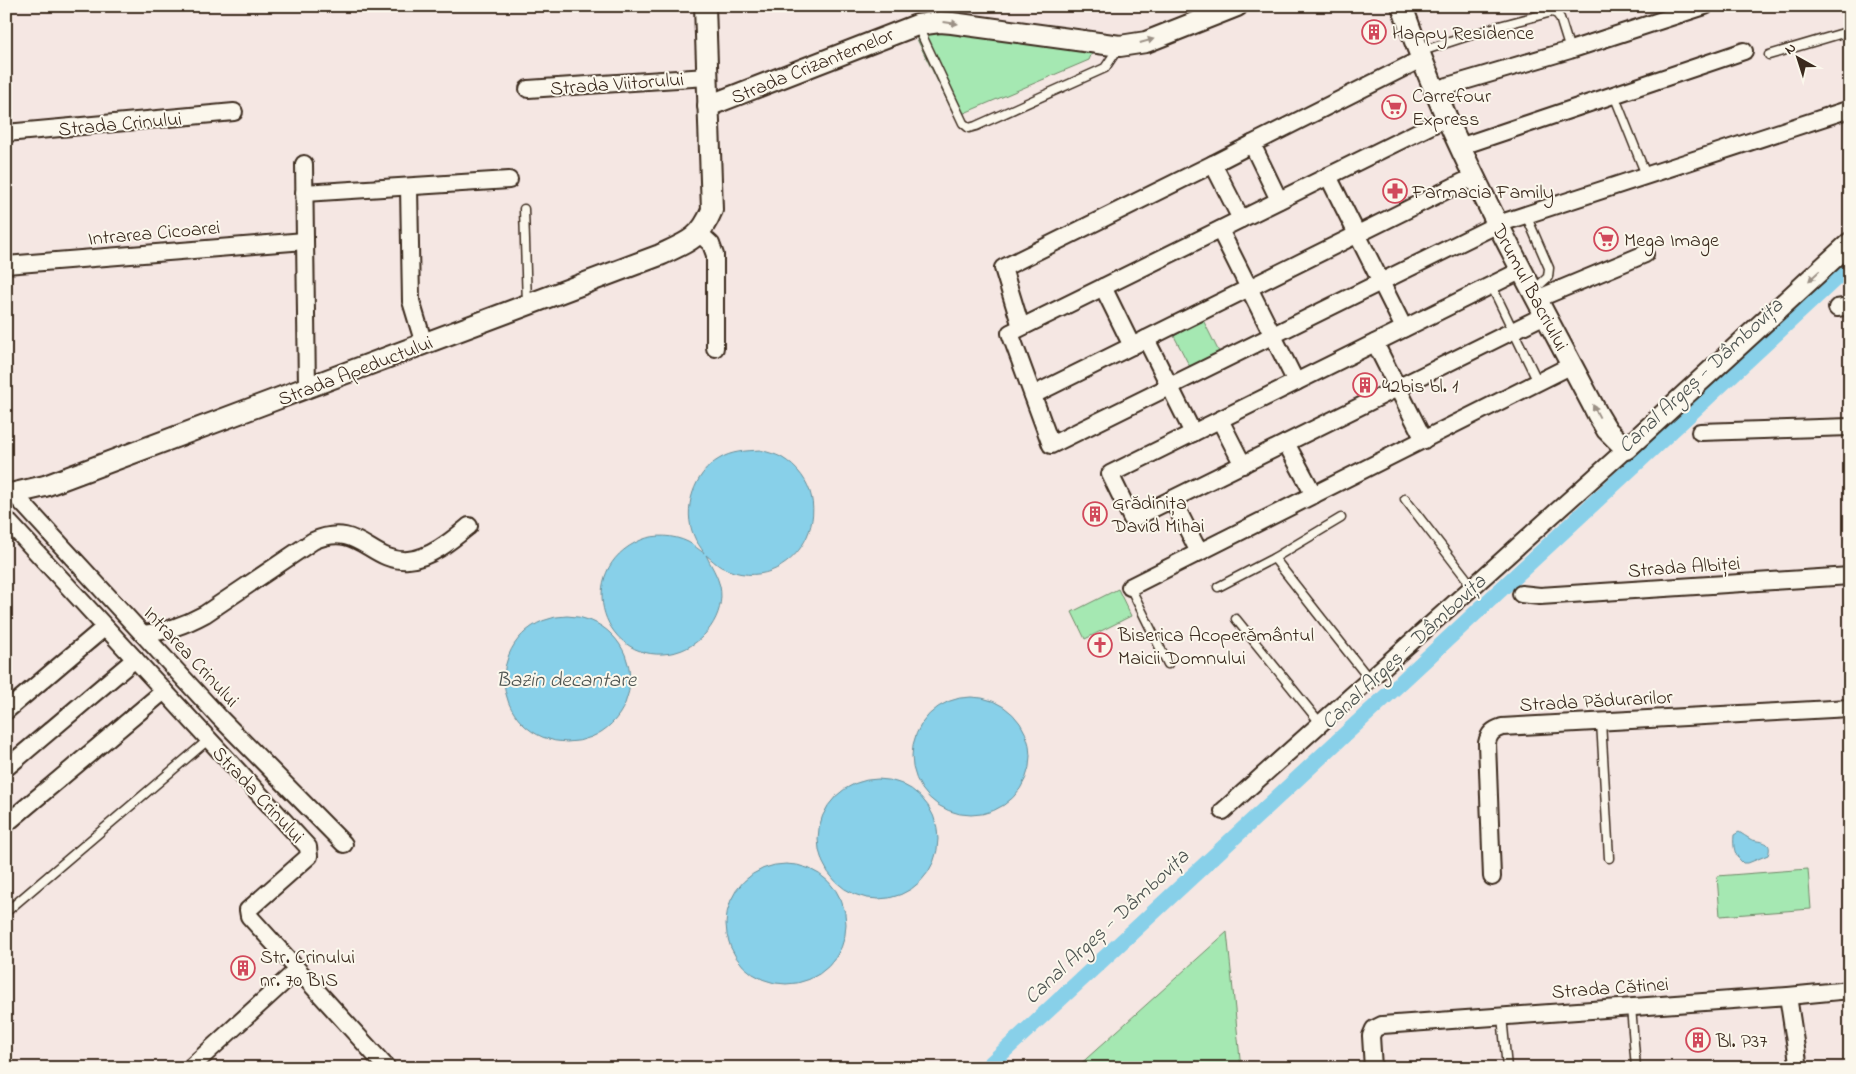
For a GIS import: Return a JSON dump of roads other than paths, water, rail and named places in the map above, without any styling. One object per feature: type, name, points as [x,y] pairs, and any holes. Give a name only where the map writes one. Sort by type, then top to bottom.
[{"type":"street","name":"Strada Viitorului","points":[[699,233],[706,225],[712,210],[705,6]]},
{"type":"street","name":"Strada Crizantemelor","points":[[708,106],[917,25],[940,22],[1120,46],[1146,42],[1237,6]]},
{"type":"street","name":"Drumul Bacriului","points":[[1402,6],[1434,90],[1473,176],[1602,422],[1626,449]]},
{"type":"street","points":[[1434,90],[1570,50],[1705,6]]},
{"type":"street","points":[[1459,148],[1744,51]]},
{"type":"street","points":[[1021,327],[1003,268],[1213,164],[1420,56]]},
{"type":"street","name":"Strada Viitorului","points":[[528,89],[706,77]]},
{"type":"street","points":[[1446,118],[1010,333],[1051,445],[1498,224],[1850,109]]},
{"type":"street","name":"Strada Crinului","points":[[6,133],[234,112]]},
{"type":"street","points":[[1252,144],[1279,200]]},
{"type":"street","points":[[304,164],[307,388]]},
{"type":"street","points":[[1213,164],[1241,219]]},
{"type":"street","points":[[1328,176],[1404,328]]},
{"type":"street","points":[[1033,395],[1473,176]]},
{"type":"street","points":[[304,193],[509,180]]},
{"type":"street","points":[[409,187],[411,301],[424,344]]},
{"type":"street","points":[[1220,230],[1296,382]]},
{"type":"street","points":[[699,233],[711,244],[715,255],[715,348]]},
{"type":"street","name":"Strada Apeductului","points":[[9,491],[46,486],[660,255],[682,245],[699,233]]},
{"type":"street","name":"Intrarea Cicoarei","points":[[6,265],[305,241]]},
{"type":"street","points":[[1224,812],[1626,449],[1850,243]]},
{"type":"street","points":[[1522,270],[1110,474],[1132,519],[1514,331],[1539,302],[1645,254]]},
{"type":"street","points":[[1103,287],[1139,343],[1170,386],[1193,433]]},
{"type":"street","points":[[1375,343],[1424,440]]},
{"type":"street","points":[[1130,587],[1572,365]]},
{"type":"street","points":[[1220,420],[1243,465]]},
{"type":"street","points":[[1700,432],[1850,427]]},
{"type":"street","points":[[1286,443],[1314,495]]},
{"type":"street","name":"Intrarea Crinului","points":[[9,491],[220,718],[344,844]]},
{"type":"street","points":[[1172,499],[1199,552]]},
{"type":"street","points":[[143,634],[170,630],[205,614],[314,541],[326,535],[340,534],[356,539],[393,559],[409,560],[428,554],[447,544],[469,526]]},
{"type":"street","name":"Strada Crinului","points":[[10,530],[105,627],[308,847],[309,856],[248,910],[249,916],[387,1068]]},
{"type":"street","name":"Strada Albiței","points":[[1521,594],[1540,596],[1850,576]]},
{"type":"street","points":[[6,711],[105,627]]},
{"type":"street","points":[[6,768],[135,659]]},
{"type":"street","points":[[6,824],[164,691]]},
{"type":"street","name":"Strada Pădurarilor","points":[[1492,877],[1487,743],[1489,735],[1494,730],[1502,727],[1850,708]]},
{"type":"street","points":[[190,1068],[297,970]]},
{"type":"street","name":"Strada Cătinei","points":[[1373,1068],[1371,1036],[1374,1029],[1382,1025],[1850,990]]},
{"type":"street","points":[[1788,996],[1799,1068]]},
{"type":"lane","points":[[1420,56],[1499,26],[1552,12],[1560,18],[1570,50]]},
{"type":"lane","points":[[917,25],[963,123],[968,128],[1105,68],[1120,46]]},
{"type":"lane","points":[[1769,55],[1850,31]]},
{"type":"lane","points":[[1614,95],[1646,175]]},
{"type":"lane","points":[[524,209],[527,304]]},
{"type":"lane","points":[[1526,214],[1549,268],[1548,277],[1539,302]]},
{"type":"lane","points":[[1491,285],[1538,382]]},
{"type":"lane","points":[[1405,499],[1473,587]]},
{"type":"lane","points":[[1218,587],[1274,558],[1341,518]]},
{"type":"lane","points":[[1274,558],[1370,680]]},
{"type":"lane","points":[[1130,587],[1168,664]]},
{"type":"lane","points":[[1236,619],[1321,724]]},
{"type":"lane","points":[[1601,722],[1608,858]]},
{"type":"lane","points":[[6,912],[208,740]]},
{"type":"lane","points":[[1631,1007],[1636,1068]]},
{"type":"lane","points":[[1502,1016],[1507,1068]]},
{"type":"water","points":[[760,450],[781,457],[802,475],[811,497],[812,520],[805,541],[791,559],[771,571],[747,574],[721,567],[706,555],[719,582],[721,597],[716,618],[703,636],[695,643],[676,652],[651,654],[630,646],[614,632],[605,614],[602,593],[607,572],[619,554],[641,540],[652,537],[677,538],[690,543],[704,553],[694,536],[689,515],[690,504],[697,483],[710,465],[724,456]]},
{"type":"water","name":"Bazin decantare","points":[[567,616],[591,620],[612,634],[626,655],[630,679],[626,703],[612,724],[591,738],[567,742],[543,738],[522,724],[508,703],[504,679],[508,655],[522,634],[543,620]]},
{"type":"water","points":[[971,697],[994,701],[1013,714],[1026,733],[1030,756],[1026,779],[1013,798],[994,811],[971,815],[948,811],[929,798],[916,779],[912,756],[916,733],[929,714],[948,701]]},
{"type":"water","points":[[878,779],[890,780],[901,784],[911,789],[920,797],[928,806],[933,816],[937,827],[937,851],[933,862],[928,872],[920,881],[911,889],[901,894],[890,898],[878,899],[866,898],[855,894],[845,889],[836,881],[828,872],[823,862],[819,851],[818,839],[819,827],[823,816],[828,806],[836,797],[845,789],[855,784],[866,780]]},
{"type":"water","points":[[1739,832],[1750,839],[1767,844],[1769,846],[1768,855],[1748,863],[1743,863],[1736,854],[1734,847],[1734,835]]},
{"type":"water","points":[[786,864],[809,869],[828,882],[841,901],[846,924],[841,947],[828,966],[809,979],[786,984],[763,979],[744,966],[731,947],[726,924],[731,901],[744,882],[763,869]]},
{"type":"waterway","name":"Canal Argeș - Dâmbovița","points":[[986,1068],[1850,265]]},
{"type":"place","name":"Happy Residence","points":[[1374,32]]},
{"type":"place","name":"Carrefour Express","points":[[1394,107]]},
{"type":"place","name":"Farmacia Family","points":[[1395,191]]},
{"type":"place","name":"Mega Image","points":[[1606,239]]},
{"type":"place","name":"42bis bl. 1","points":[[1365,385]]},
{"type":"place","name":"Grădinița David Mihai","points":[[1095,514]]},
{"type":"place","name":"Biserica Acoperământul Maicii Domnului","points":[[1100,645]]},
{"type":"place","name":"Str. Crinului nr. 70 BIS","points":[[243,968]]},
{"type":"place","name":"Bl. P37","points":[[1698,1040]]}]
